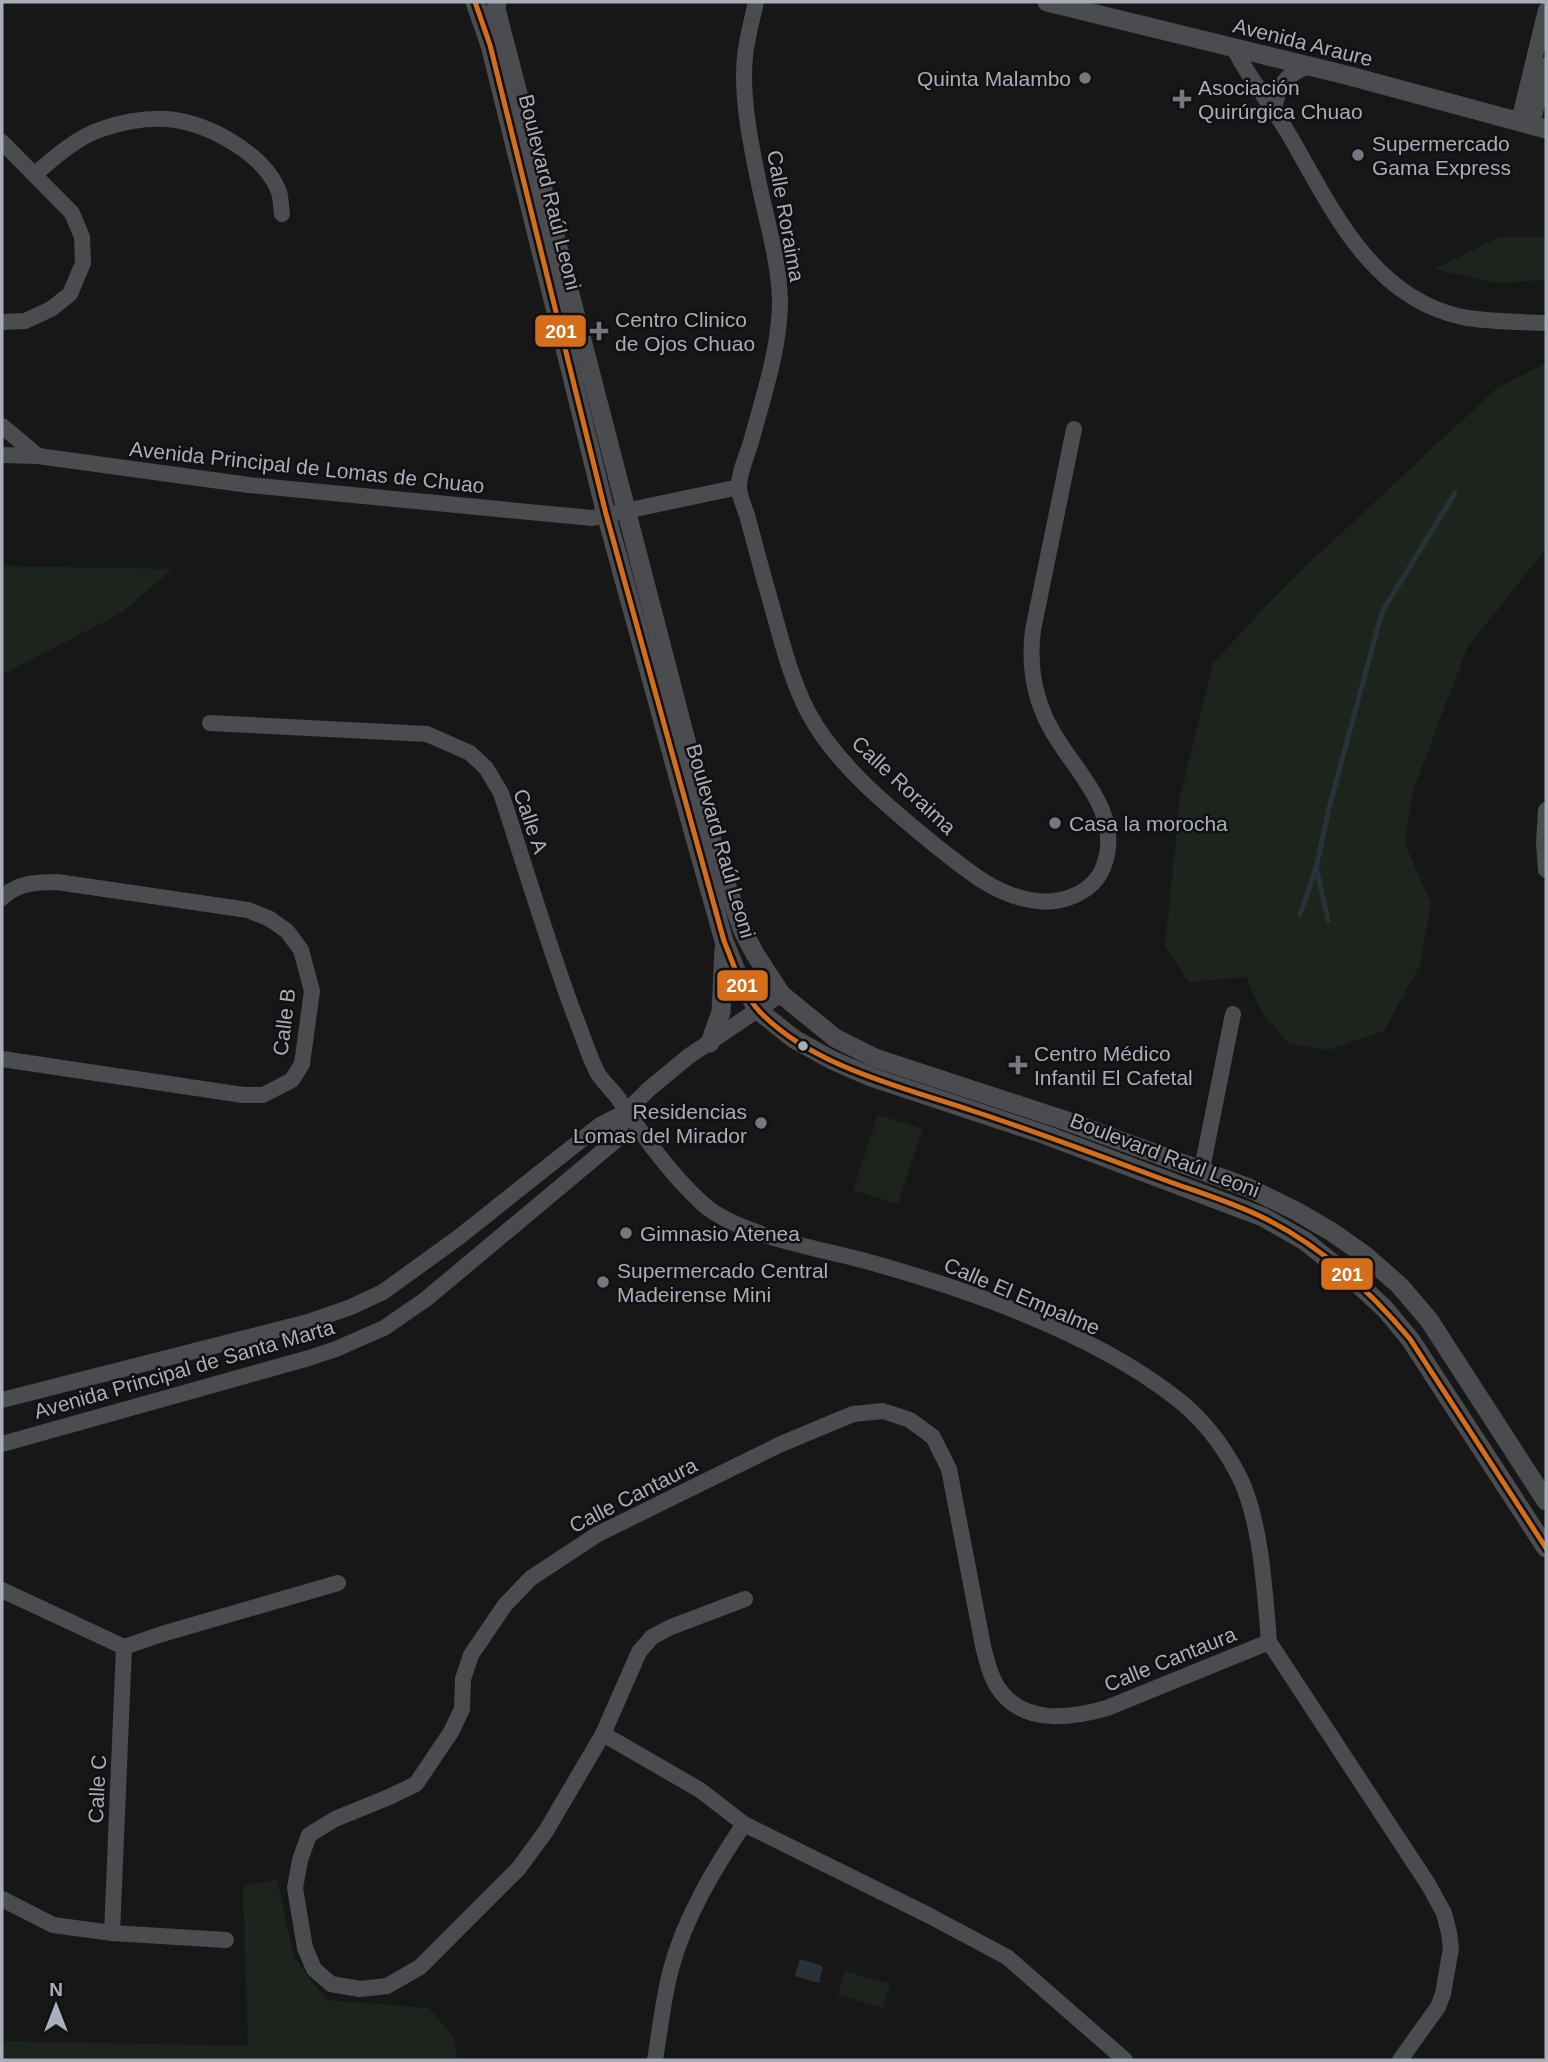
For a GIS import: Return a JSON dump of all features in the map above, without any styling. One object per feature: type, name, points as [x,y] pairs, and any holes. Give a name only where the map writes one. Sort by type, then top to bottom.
[{"type":"street","name":"Boulevard Raúl Leoni","points":[[475,2],[489,45],[606,514],[724,941],[741,983],[759,1011],[794,1039],[862,1073],[1181,1184],[1263,1217],[1304,1241],[1356,1282],[1385,1309],[1410,1339],[1546,1548]]},
{"type":"street","name":"Calle Roraima","points":[[756,2],[747,41],[744,74],[751,143],[773,253],[779,301],[776,342],[739,487],[790,668],[809,714],[832,747],[860,779],[912,826],[982,881],[1007,895],[1034,901],[1055,902],[1079,894],[1095,882],[1104,866],[1109,844],[1097,797],[1066,754],[1045,718],[1034,688],[1030,659],[1033,630],[1074,429]]},
{"type":"street","name":"Avenida Araure","points":[[1047,2],[1308,66],[1532,125]]},
{"type":"street","name":"Boulevard Raúl Leoni","points":[[496,6],[724,882],[743,931],[781,994],[835,1038],[875,1058],[1061,1119],[1248,1188],[1305,1216],[1366,1256],[1399,1286],[1429,1320],[1546,1502]]},
{"type":"street","points":[[1532,125],[1546,10]]},
{"type":"street","points":[[1234,48],[1244,69],[1274,108],[1341,225],[1360,251],[1409,295],[1459,316],[1497,322],[1546,323]]},
{"type":"street","points":[[1532,125],[1546,65]]},
{"type":"street","points":[[1274,108],[1284,80],[1308,66]]},
{"type":"street","points":[[35,174],[63,150],[99,130],[130,121],[168,119],[199,127],[237,143],[261,165],[279,192],[282,214]]},
{"type":"street","points":[[2,142],[72,213],[82,237],[83,263],[70,294],[51,309],[25,321],[2,322]]},
{"type":"street","points":[[2,426],[38,456]]},
{"type":"street","name":"Avenida Principal de Lomas de Chuao","points":[[2,455],[38,456],[249,485],[592,519],[739,487]]},
{"type":"street","name":"Calle A","points":[[210,723],[427,734],[470,753],[486,768],[501,793],[562,981],[593,1062],[598,1074],[620,1100],[626,1112]]},
{"type":"street","points":[[1546,810],[1546,870]]},
{"type":"street","name":"Calle B","points":[[2,898],[22,885],[57,882],[248,910],[270,919],[287,931],[301,950],[312,991],[302,1064],[292,1080],[262,1096],[2,1059]]},
{"type":"street","points":[[710,1043],[721,1012],[724,941]]},
{"type":"street","name":"Avenida Principal de Santa Marta","points":[[2,1399],[308,1322],[383,1293],[600,1125],[626,1112],[659,1081],[781,994]]},
{"type":"street","points":[[1202,1170],[1233,1014]]},
{"type":"street","name":"Avenida Principal de Santa Marta","points":[[2,1444],[309,1358],[384,1328],[426,1299],[615,1141],[626,1112]]},
{"type":"street","name":"Calle El Empalme","points":[[626,1112],[653,1151],[687,1188],[705,1206],[729,1220],[757,1232],[918,1276],[1018,1312],[1082,1341],[1141,1373],[1179,1400],[1210,1430],[1240,1477],[1251,1510],[1258,1545],[1269,1642]]},
{"type":"street","name":"Calle Cantaura","points":[[745,1599],[652,1637],[639,1652],[603,1734],[546,1831],[519,1868],[420,1967],[387,1986],[360,1989],[331,1984],[314,1969],[305,1948],[295,1888],[300,1860],[309,1835],[334,1819],[416,1784],[451,1732],[462,1709],[463,1679],[471,1655],[505,1605],[531,1578],[598,1534],[781,1444],[853,1414],[883,1410],[899,1414],[933,1437],[941,1448],[949,1469],[990,1671],[1002,1692],[1018,1706],[1039,1714],[1058,1717],[1080,1715],[1107,1708],[1269,1642]]},
{"type":"street","points":[[2,1590],[124,1647],[338,1583]]},
{"type":"street","points":[[1269,1642],[1429,1884],[1444,1913],[1451,1948],[1443,1994],[1423,2030],[1401,2060]]},
{"type":"street","name":"Calle C","points":[[111,1933],[124,1647]]},
{"type":"street","points":[[603,1734],[701,1790],[744,1825],[928,1915],[1007,1957],[1125,2060]]},
{"type":"street","points":[[655,2060],[671,1969],[684,1930],[713,1871],[744,1825]]},
{"type":"street","points":[[2,1899],[53,1926],[111,1933],[226,1940]]},
{"type":"shaded area","points":[[1500,237],[1546,237],[1546,280],[1496,283],[1434,269]]},
{"type":"shaded area","points":[[1546,363],[1546,549],[1467,648],[1412,794],[1405,844],[1431,903],[1420,965],[1384,1031],[1328,1050],[1289,1044],[1261,1011],[1246,977],[1189,982],[1165,947],[1180,798],[1213,663],[1289,582],[1497,388]]},
{"type":"shaded area","points":[[2,566],[172,569],[121,613],[2,675]]},
{"type":"shaded area","points":[[878,1115],[923,1129],[898,1204],[853,1190]]},
{"type":"shaded area","points":[[277,1880],[294,1957],[326,2000],[429,2008],[454,2038],[457,2060],[2,2060],[2,2042],[9,2041],[248,2046],[243,1886]]},
{"type":"shaded area","points":[[800,1959],[823,1966],[819,1983],[795,1976]]},
{"type":"shaded area","points":[[845,1971],[890,1984],[882,2008],[838,1995]]},
{"type":"waterway","points":[[1300,915],[1316,868],[1329,808],[1382,612],[1455,493]]},
{"type":"waterway","points":[[1317,871],[1328,920]]},
{"type":"transit line","name":"201","points":[[475,2],[490,45],[606,514],[724,941],[748,996],[760,1012],[781,1031],[831,1061],[1229,1203],[1264,1218],[1305,1242],[1361,1287],[1410,1339],[1546,1548]]},
{"type":"place","name":"Quinta Malambo","points":[[1085,78]]},
{"type":"place","name":"Asociación Quirúrgica Chuao","points":[[1182,99]]},
{"type":"place","name":"Supermercado Gama Express","points":[[1358,155]]},
{"type":"place","name":"Centro Clinico de Ojos Chuao","points":[[599,331]]},
{"type":"place","name":"Casa la morocha","points":[[1055,823]]},
{"type":"place","name":"Centro Médico Infantil El Cafetal","points":[[1018,1065]]},
{"type":"place","name":"Residencias Lomas del Mirador","points":[[761,1123]]},
{"type":"place","name":"Gimnasio Atenea","points":[[626,1233]]},
{"type":"place","name":"Supermercado Central Madeirense Mini","points":[[603,1282]]}]
